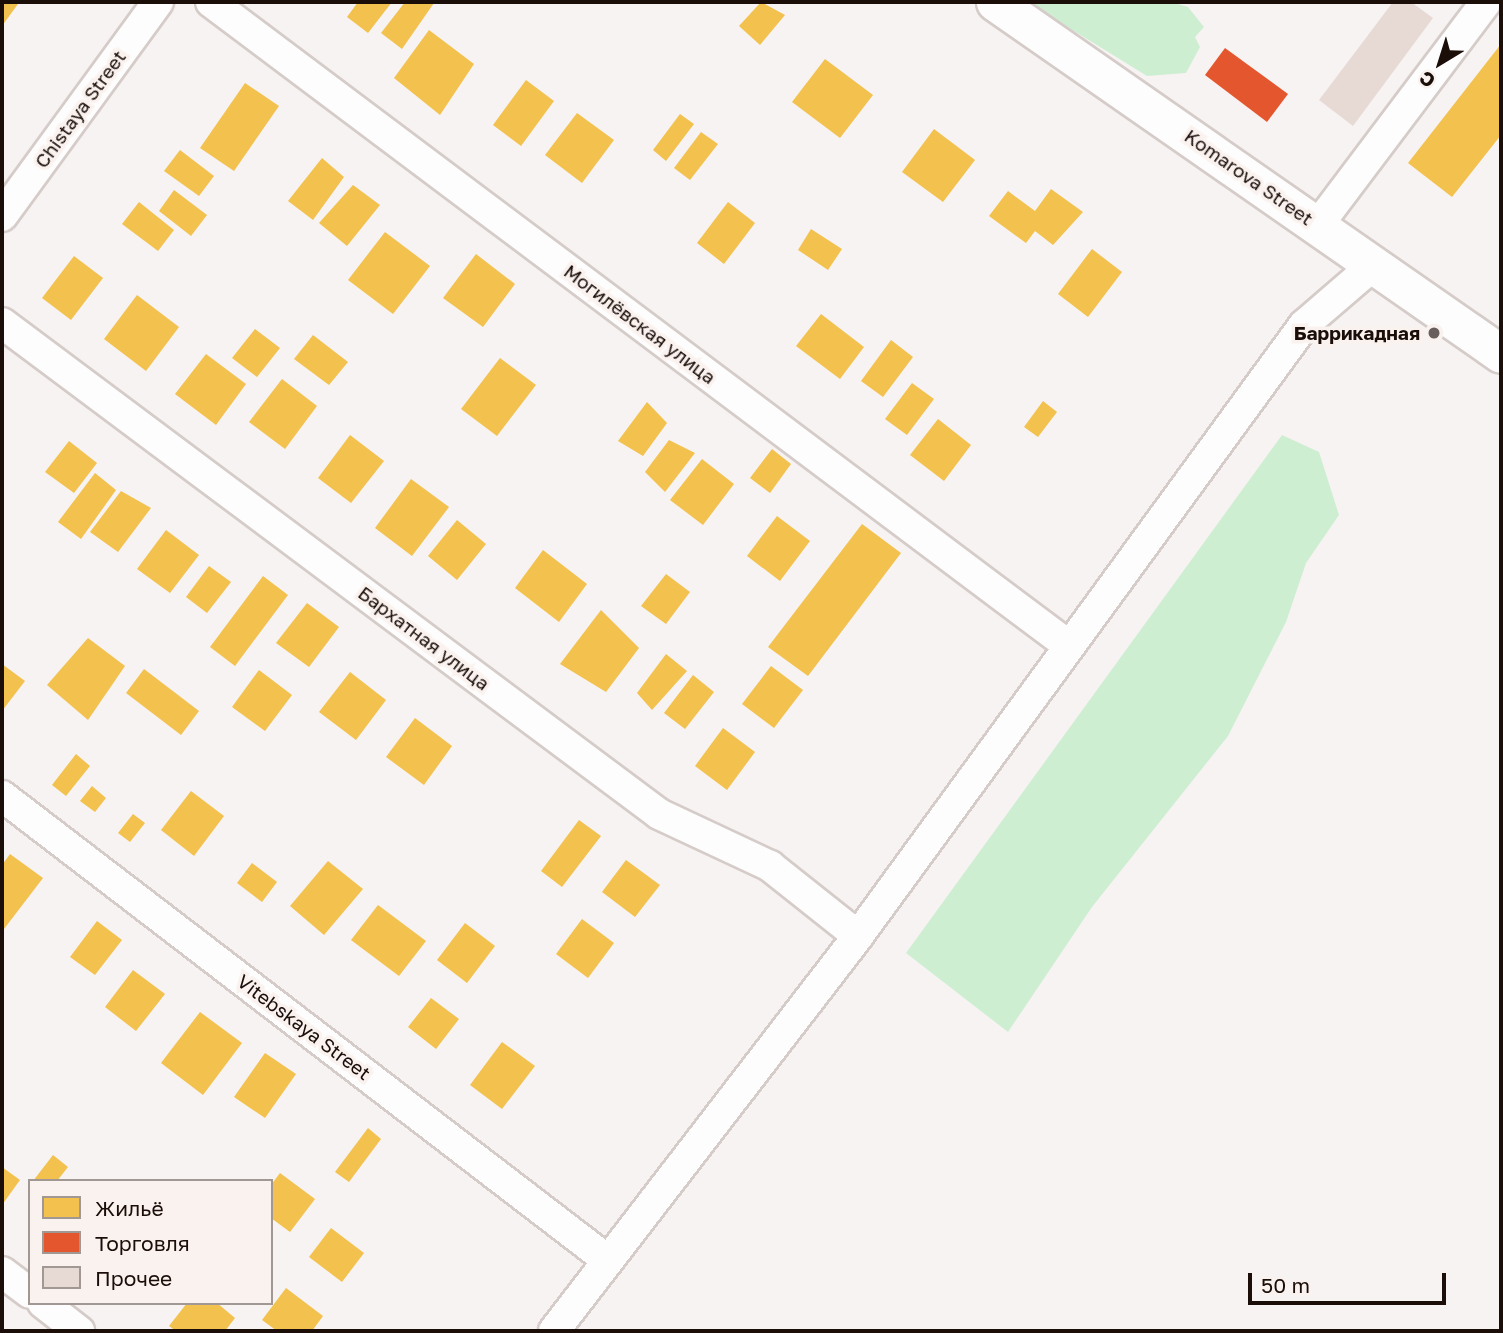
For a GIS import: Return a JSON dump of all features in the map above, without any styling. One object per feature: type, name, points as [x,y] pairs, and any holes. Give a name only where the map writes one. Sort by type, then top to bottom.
[{"type":"street","name":"Chistaya Street","points":[[2,216],[158,2]]},
{"type":"street","name":"Могилёвская улица","points":[[211,2],[1069,646]]},
{"type":"street","name":"Komarova Street","points":[[995,2],[1501,354]]},
{"type":"street","points":[[1318,225],[1486,2]]},
{"type":"street","points":[[554,1331],[606,1259],[858,936],[1304,325],[1375,264]]},
{"type":"street","name":"Бархатная улица","points":[[2,323],[659,814],[770,866],[858,936]]},
{"type":"street","name":"Vitebskaya Street","points":[[2,796],[606,1259]]},
{"type":"street","points":[[2,1272],[28,1292]]},
{"type":"street","points":[[46,1305],[79,1331]]},
{"type":"green space","points":[[1027,2],[1171,2],[1188,7],[1204,27],[1195,37],[1200,47],[1186,73],[1147,76]]},
{"type":"green space","points":[[1282,435],[1319,452],[1339,515],[1306,563],[1286,622],[1228,736],[1092,907],[1008,1032],[906,953]]},
{"type":"building: Жильё","points":[[2,2],[18,4],[2,26]]},
{"type":"building: Жильё","points":[[358,2],[392,2],[368,33],[347,17]]},
{"type":"building: Жильё","points":[[405,2],[434,3],[402,49],[381,33]]},
{"type":"building: Жильё","points":[[761,2],[785,15],[760,45],[739,26]]},
{"type":"building: Жильё","points":[[429,30],[474,64],[440,115],[394,78]]},
{"type":"building: Жильё","points":[[1501,44],[1501,135],[1452,197],[1408,163]]},
{"type":"building: Жильё","points":[[825,59],[873,95],[840,138],[792,102]]},
{"type":"building: Жильё","points":[[526,80],[554,101],[521,146],[493,125]]},
{"type":"building: Жильё","points":[[245,83],[279,106],[234,171],[200,148]]},
{"type":"building: Жильё","points":[[577,113],[614,140],[582,183],[545,155]]},
{"type":"building: Жильё","points":[[680,114],[694,124],[666,161],[653,150]]},
{"type":"building: Жильё","points":[[934,129],[975,160],[943,202],[902,172]]},
{"type":"building: Жильё","points":[[701,132],[718,144],[690,180],[674,168]]},
{"type":"building: Жильё","points":[[180,150],[214,176],[199,196],[164,171]]},
{"type":"building: Жильё","points":[[322,158],[344,177],[313,220],[288,201]]},
{"type":"building: Жильё","points":[[353,185],[380,205],[347,246],[319,223]]},
{"type":"building: Жильё","points":[[1051,189],[1083,212],[1053,245],[1035,231],[1026,243],[989,216],[1008,191],[1035,211]]},
{"type":"building: Жильё","points":[[174,190],[207,215],[191,236],[159,211]]},
{"type":"building: Жильё","points":[[139,202],[174,230],[158,251],[122,224]]},
{"type":"building: Жильё","points":[[728,202],[755,223],[724,264],[697,243]]},
{"type":"building: Жильё","points":[[811,229],[842,249],[828,270],[798,250]]},
{"type":"building: Жильё","points":[[385,232],[430,266],[393,314],[348,280]]},
{"type":"building: Жильё","points":[[1092,249],[1122,272],[1088,317],[1058,294]]},
{"type":"building: Жильё","points":[[476,254],[515,284],[483,327],[443,298]]},
{"type":"building: Жильё","points":[[74,256],[103,278],[71,320],[42,298]]},
{"type":"building: Жильё","points":[[137,295],[179,327],[146,371],[104,339]]},
{"type":"building: Жильё","points":[[821,314],[864,347],[840,379],[796,346]]},
{"type":"building: Жильё","points":[[255,329],[280,348],[257,377],[232,358]]},
{"type":"building: Жильё","points":[[313,335],[348,362],[329,385],[294,359]]},
{"type":"building: Жильё","points":[[891,340],[913,357],[883,397],[861,381]]},
{"type":"building: Жильё","points":[[206,354],[246,384],[216,425],[175,394]]},
{"type":"building: Жильё","points":[[500,358],[536,385],[497,436],[461,409]]},
{"type":"building: Жильё","points":[[282,379],[317,406],[285,449],[249,422]]},
{"type":"building: Жильё","points":[[912,383],[934,399],[907,435],[885,419]]},
{"type":"building: Жильё","points":[[1043,401],[1057,412],[1038,437],[1024,427]]},
{"type":"building: Жильё","points":[[647,402],[667,423],[643,456],[618,441]]},
{"type":"building: Жильё","points":[[938,419],[971,445],[944,481],[910,455]]},
{"type":"building: Жильё","points":[[350,435],[384,461],[351,503],[318,478]]},
{"type":"building: Жильё","points":[[669,440],[695,453],[665,492],[645,472]]},
{"type":"building: Жильё","points":[[69,441],[97,463],[74,493],[45,472]]},
{"type":"building: Жильё","points":[[772,449],[791,464],[770,493],[750,478]]},
{"type":"building: Жильё","points":[[702,459],[734,484],[703,525],[670,500]]},
{"type":"building: Жильё","points":[[95,473],[116,490],[81,539],[58,522]]},
{"type":"building: Жильё","points":[[411,479],[449,507],[412,556],[375,528]]},
{"type":"building: Жильё","points":[[121,491],[151,508],[118,552],[90,532]]},
{"type":"building: Жильё","points":[[777,516],[810,541],[780,581],[747,556]]},
{"type":"building: Жильё","points":[[457,520],[486,544],[457,580],[428,556]]},
{"type":"building: Жильё","points":[[862,524],[901,553],[808,676],[768,647]]},
{"type":"building: Жильё","points":[[166,530],[199,555],[170,593],[137,569]]},
{"type":"building: Жильё","points":[[543,550],[587,584],[559,622],[515,588]]},
{"type":"building: Жильё","points":[[209,566],[231,582],[207,613],[186,597]]},
{"type":"building: Жильё","points":[[666,574],[690,592],[666,624],[641,606]]},
{"type":"building: Жильё","points":[[263,576],[288,595],[235,666],[210,647]]},
{"type":"building: Жильё","points":[[307,603],[339,627],[309,667],[276,643]]},
{"type":"building: Жильё","points":[[601,610],[639,648],[606,692],[560,664]]},
{"type":"building: Жильё","points":[[88,638],[125,666],[88,720],[47,685]]},
{"type":"building: Жильё","points":[[666,654],[687,671],[652,710],[637,693]]},
{"type":"building: Жильё","points":[[2,664],[25,681],[2,711]]},
{"type":"building: Жильё","points":[[771,666],[803,690],[774,728],[742,704]]},
{"type":"building: Жильё","points":[[144,669],[199,711],[181,735],[126,693]]},
{"type":"building: Жильё","points":[[259,670],[292,695],[265,731],[232,707]]},
{"type":"building: Жильё","points":[[350,672],[386,700],[356,740],[319,712]]},
{"type":"building: Жильё","points":[[693,675],[714,692],[685,729],[664,713]]},
{"type":"building: Жильё","points":[[415,718],[452,746],[424,785],[386,757]]},
{"type":"building: Жильё","points":[[723,728],[755,752],[727,790],[695,766]]},
{"type":"building: Жильё","points":[[76,754],[90,766],[66,796],[52,785]]},
{"type":"building: Жильё","points":[[92,786],[106,798],[95,812],[80,801]]},
{"type":"building: Жильё","points":[[191,791],[224,816],[194,856],[161,830]]},
{"type":"building: Жильё","points":[[133,814],[145,823],[130,842],[118,833]]},
{"type":"building: Жильё","points":[[579,820],[601,836],[562,887],[541,871]]},
{"type":"building: Жильё","points":[[10,854],[43,878],[4,929],[2,865]]},
{"type":"building: Жильё","points":[[626,860],[660,885],[635,917],[602,892]]},
{"type":"building: Жильё","points":[[328,861],[363,889],[324,935],[290,906]]},
{"type":"building: Жильё","points":[[252,863],[277,882],[262,902],[237,883]]},
{"type":"building: Жильё","points":[[378,905],[426,941],[399,976],[351,940]]},
{"type":"building: Жильё","points":[[582,919],[614,943],[588,978],[556,954]]},
{"type":"building: Жильё","points":[[97,921],[122,940],[95,975],[70,957]]},
{"type":"building: Жильё","points":[[465,923],[495,946],[467,983],[437,960]]},
{"type":"building: Жильё","points":[[133,970],[165,994],[136,1031],[105,1007]]},
{"type":"building: Жильё","points":[[431,998],[459,1019],[436,1049],[408,1027]]},
{"type":"building: Жильё","points":[[200,1012],[242,1043],[203,1095],[161,1063]]},
{"type":"building: Жильё","points":[[502,1042],[535,1066],[502,1109],[470,1085]]},
{"type":"building: Жильё","points":[[265,1053],[296,1074],[265,1118],[234,1097]]},
{"type":"building: Жильё","points":[[368,1128],[381,1139],[349,1182],[335,1172]]},
{"type":"building: Жильё","points":[[53,1155],[68,1167],[59,1179],[35,1179]]},
{"type":"building: Жильё","points":[[2,1167],[20,1180],[2,1205]]},
{"type":"building: Жильё","points":[[280,1173],[315,1199],[290,1232],[273,1219],[273,1182]]},
{"type":"building: Жильё","points":[[331,1228],[364,1253],[342,1282],[309,1257]]},
{"type":"building: Жильё","points":[[286,1288],[323,1316],[312,1331],[277,1331],[262,1320]]},
{"type":"building: Жильё","points":[[185,1305],[219,1305],[235,1318],[225,1331],[176,1331],[169,1326]]},
{"type":"building: Торговля","points":[[1225,48],[1288,94],[1267,122],[1205,75]]},
{"type":"building: Прочее","points":[[1393,2],[1411,2],[1433,18],[1353,126],[1319,100]]},
{"type":"place","name":"Баррикадная","points":[[1434,333]]}]
